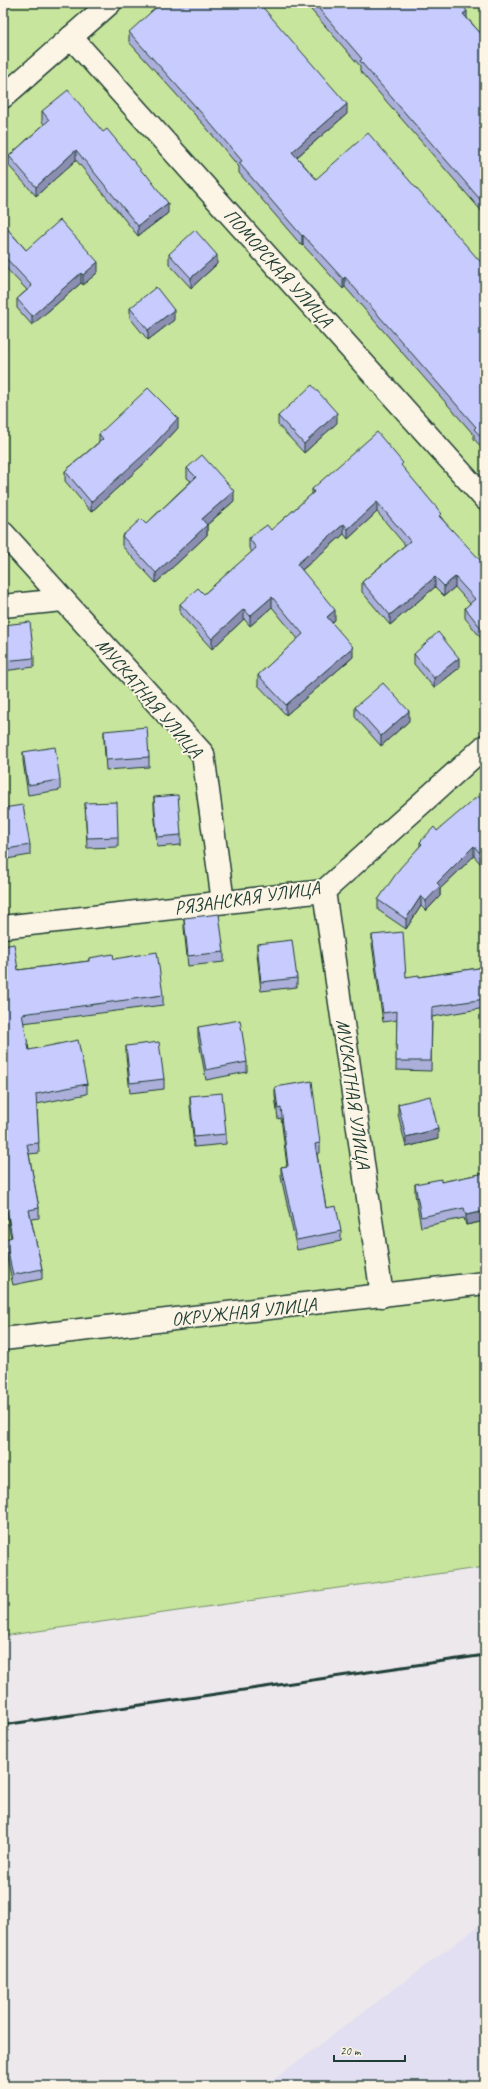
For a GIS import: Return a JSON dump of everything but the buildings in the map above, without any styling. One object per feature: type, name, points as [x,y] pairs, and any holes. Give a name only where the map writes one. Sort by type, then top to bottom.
[{"type":"street","points":[[3,97],[110,3]]},
{"type":"street","name":"ПОМОРСКАЯ УЛИЦА","points":[[71,37],[485,499]]},
{"type":"street","name":"МУСКАТНАЯ УЛИЦА","points":[[3,533],[203,754],[223,902]]},
{"type":"street","points":[[3,606],[63,600]]},
{"type":"street","name":"РЯЗАНСКАЯ УЛИЦА","points":[[3,927],[324,891],[485,746]]},
{"type":"street","name":"МУСКАТНАЯ УЛИЦА","points":[[324,891],[382,1296]]},
{"type":"street","name":"ОКРУЖНАЯ УЛИЦА","points":[[3,1339],[485,1283]]},
{"type":"shaded area","points":[[485,1921],[485,2086],[265,2086]]},
{"type":"green space","points":[[3,3],[485,3],[485,1567],[3,1636]]},
{"type":"railway","points":[[3,1725],[485,1655]]}]
